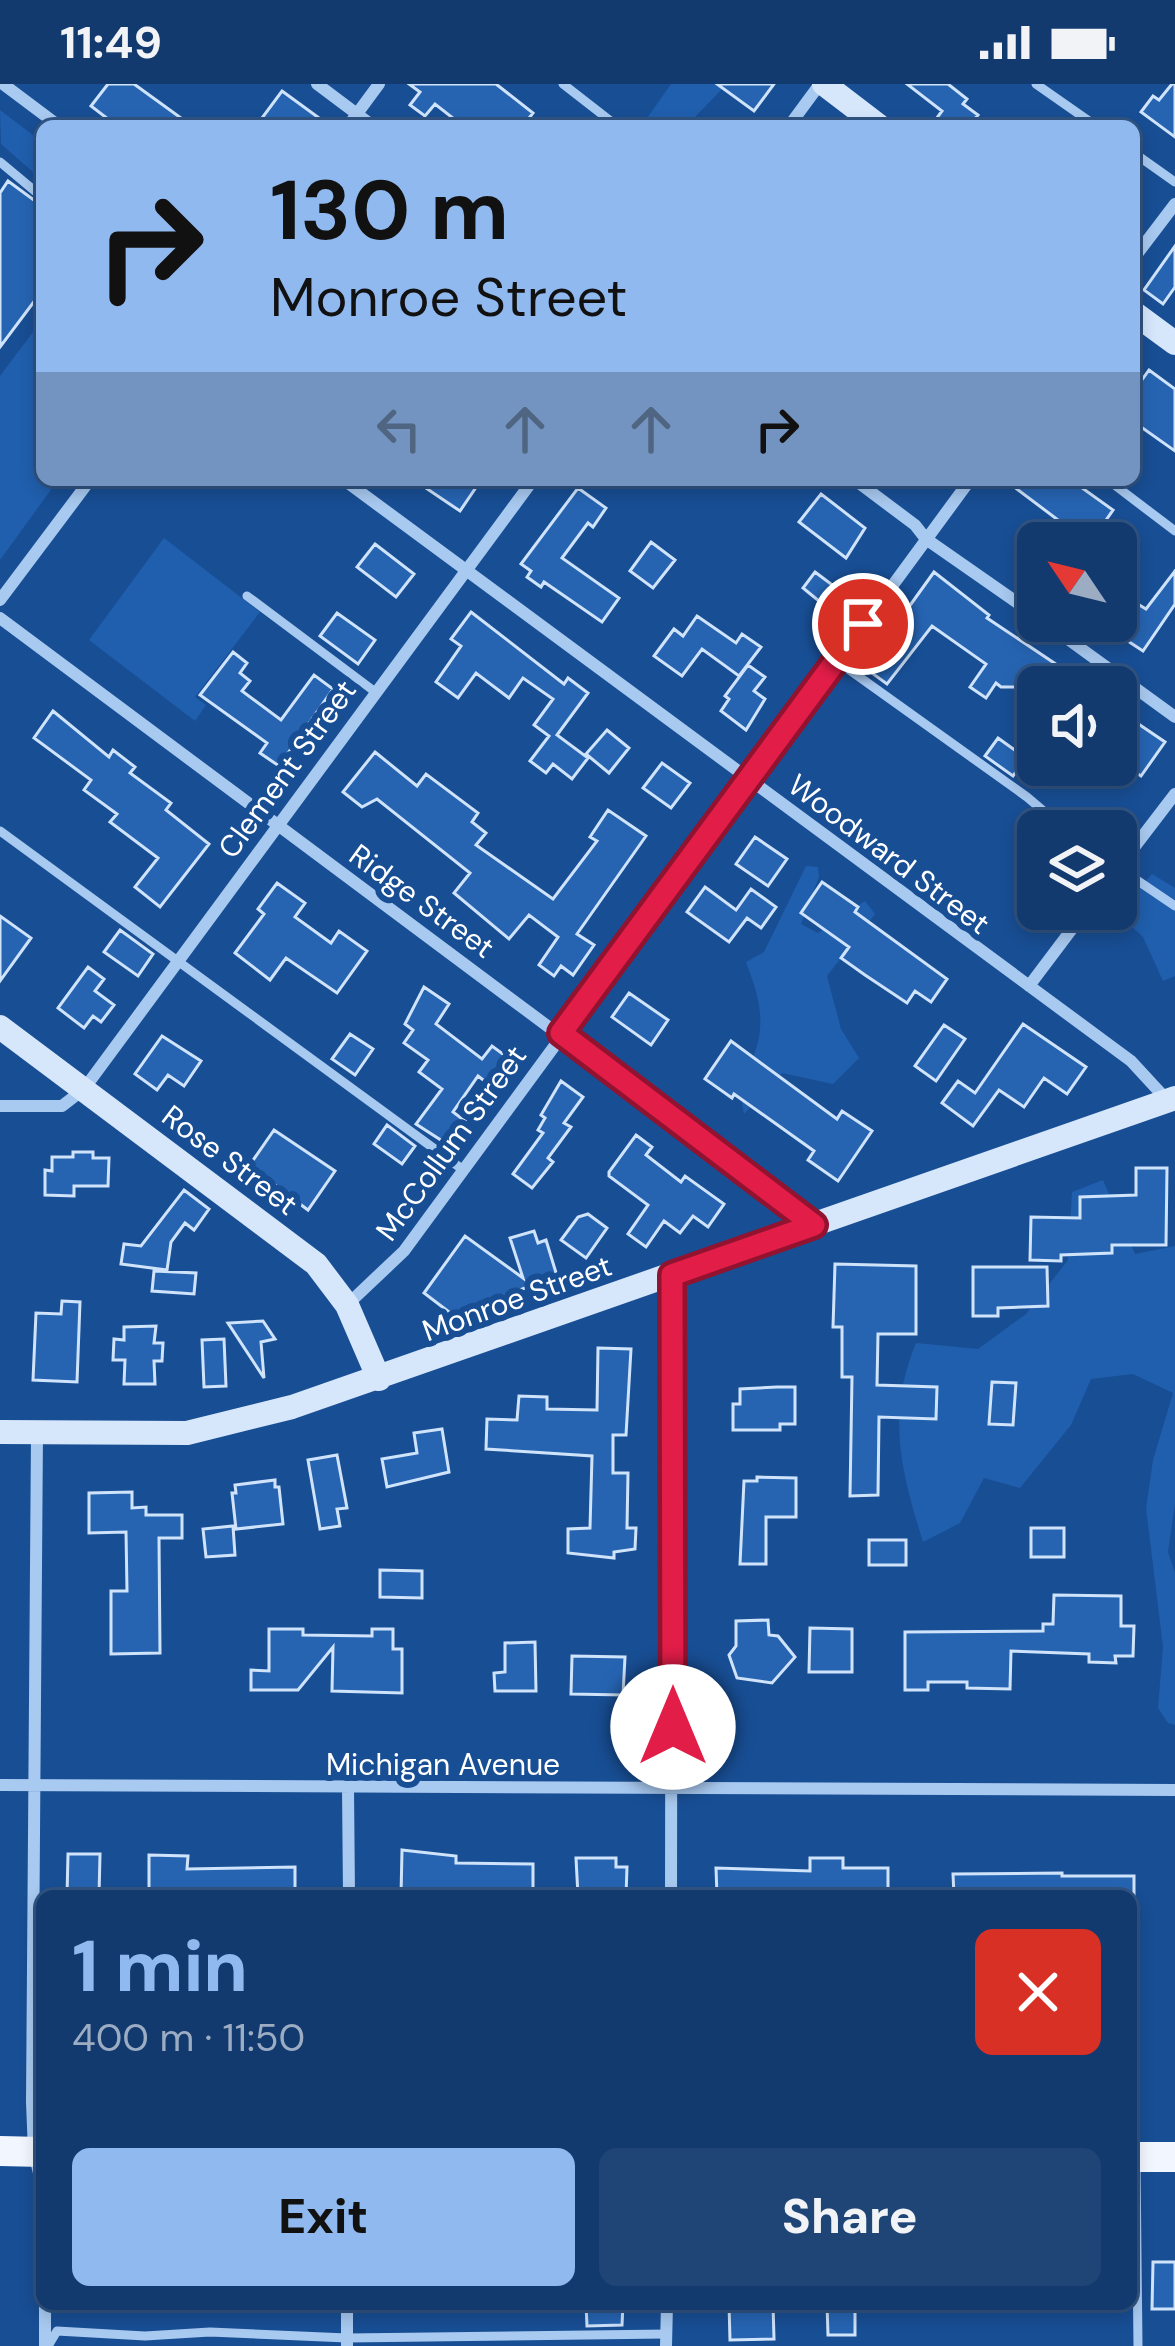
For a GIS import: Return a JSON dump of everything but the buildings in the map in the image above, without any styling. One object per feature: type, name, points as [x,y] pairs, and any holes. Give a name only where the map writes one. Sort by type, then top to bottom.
[{"type":"main road","points":[[822,84],[871,120]]},
{"type":"main road","points":[[1140,317],[1175,343]]},
{"type":"main road","name":"Rose Street","points":[[0,1027],[295,1246],[325,1274],[347,1305],[379,1379]]},
{"type":"main road","name":"Monroe Street","points":[[0,1432],[208,1430],[379,1379],[1172,1099]]},
{"type":"main road","points":[[0,2152],[36,2152]]},
{"type":"main road","points":[[1137,2157],[1175,2157]]},
{"type":"street","points":[[317,84],[352,120],[379,84]]},
{"type":"street","points":[[795,120],[822,84]]},
{"type":"street","points":[[2,86],[50,120]]},
{"type":"street","points":[[1140,250],[1175,204]]},
{"type":"street","points":[[0,600],[86,486]]},
{"type":"street","name":"Woodward Street","points":[[352,486],[1131,1060],[1172,1099]]},
{"type":"street","name":"Clement Street","points":[[84,1090],[529,486]]},
{"type":"street","points":[[863,486],[915,525],[926,539],[1017,602]]},
{"type":"street","name":"McCollum Street","points":[[347,1305],[404,1251],[966,486]]},
{"type":"street","name":"Ridge Street","points":[[0,618],[814,1225]]},
{"type":"street","points":[[1072,642],[1175,717]]},
{"type":"street","points":[[1137,842],[1175,794]]},
{"type":"street","points":[[1028,986],[1071,930]]},
{"type":"street","points":[[0,1106],[62,1106],[84,1090]]},
{"type":"street","points":[[671,1890],[672,1275]]},
{"type":"street","points":[[36,1906],[37,1432]]},
{"type":"street","name":"Michigan Avenue","points":[[0,1786],[1175,1790]]},
{"type":"street","points":[[348,1788],[349,1890]]},
{"type":"street","points":[[45,2310],[46,2346]]},
{"type":"street","points":[[346,2342],[347,2310]]},
{"type":"street","points":[[666,2340],[667,2310]]},
{"type":"lane","points":[[563,84],[609,120]]},
{"type":"lane","points":[[1036,84],[1087,120]]},
{"type":"lane","points":[[1140,157],[1175,182]]},
{"type":"lane","points":[[0,162],[36,192]]},
{"type":"lane","points":[[1116,486],[1175,531]]},
{"type":"lane","points":[[247,596],[374,692]]},
{"type":"lane","points":[[837,661],[1042,810]]},
{"type":"lane","points":[[0,831],[462,1169]]},
{"type":"lane","points":[[1137,881],[1175,906]]},
{"type":"lane","points":[[1137,2308],[1138,2346]]},
{"type":"lane","points":[[46,2346],[57,2331],[145,2336],[210,2332],[346,2342],[666,2340]]},
{"type":"shaded area","points":[[671,84],[727,84],[696,120],[646,120]]},
{"type":"shaded area","points":[[0,110],[36,137],[36,175],[1,144]]},
{"type":"shaded area","points":[[36,328],[36,486],[54,486],[0,560],[0,376]]},
{"type":"shaded area","points":[[164,538],[260,612],[195,697],[206,705],[195,721],[89,640]]},
{"type":"shaded area","points":[[806,866],[818,867],[819,877],[801,924],[818,933],[865,901],[875,914],[827,976],[841,1029],[859,1058],[833,1084],[782,1073],[744,1114],[743,1092],[760,1020],[746,962],[764,952]]},
{"type":"shaded area","points":[[1152,874],[1175,888],[1175,976],[1163,981],[1135,930],[1137,890]]},
{"type":"shaded area","points":[[1103,1180],[1135,1254],[1175,1246],[1175,1504],[1168,1552],[1175,1573],[1175,1725],[1158,1708],[1163,1647],[1146,1508],[1153,1460],[1173,1393],[1133,1374],[1091,1379],[1071,1425],[1020,1488],[984,1478],[960,1523],[923,1542],[903,1467],[901,1394],[916,1343],[978,1349],[1026,1314],[1068,1260],[1072,1192]]},
{"type":"route","points":[[673,1727],[672,1275],[814,1225],[561,1033],[863,624]]}]
